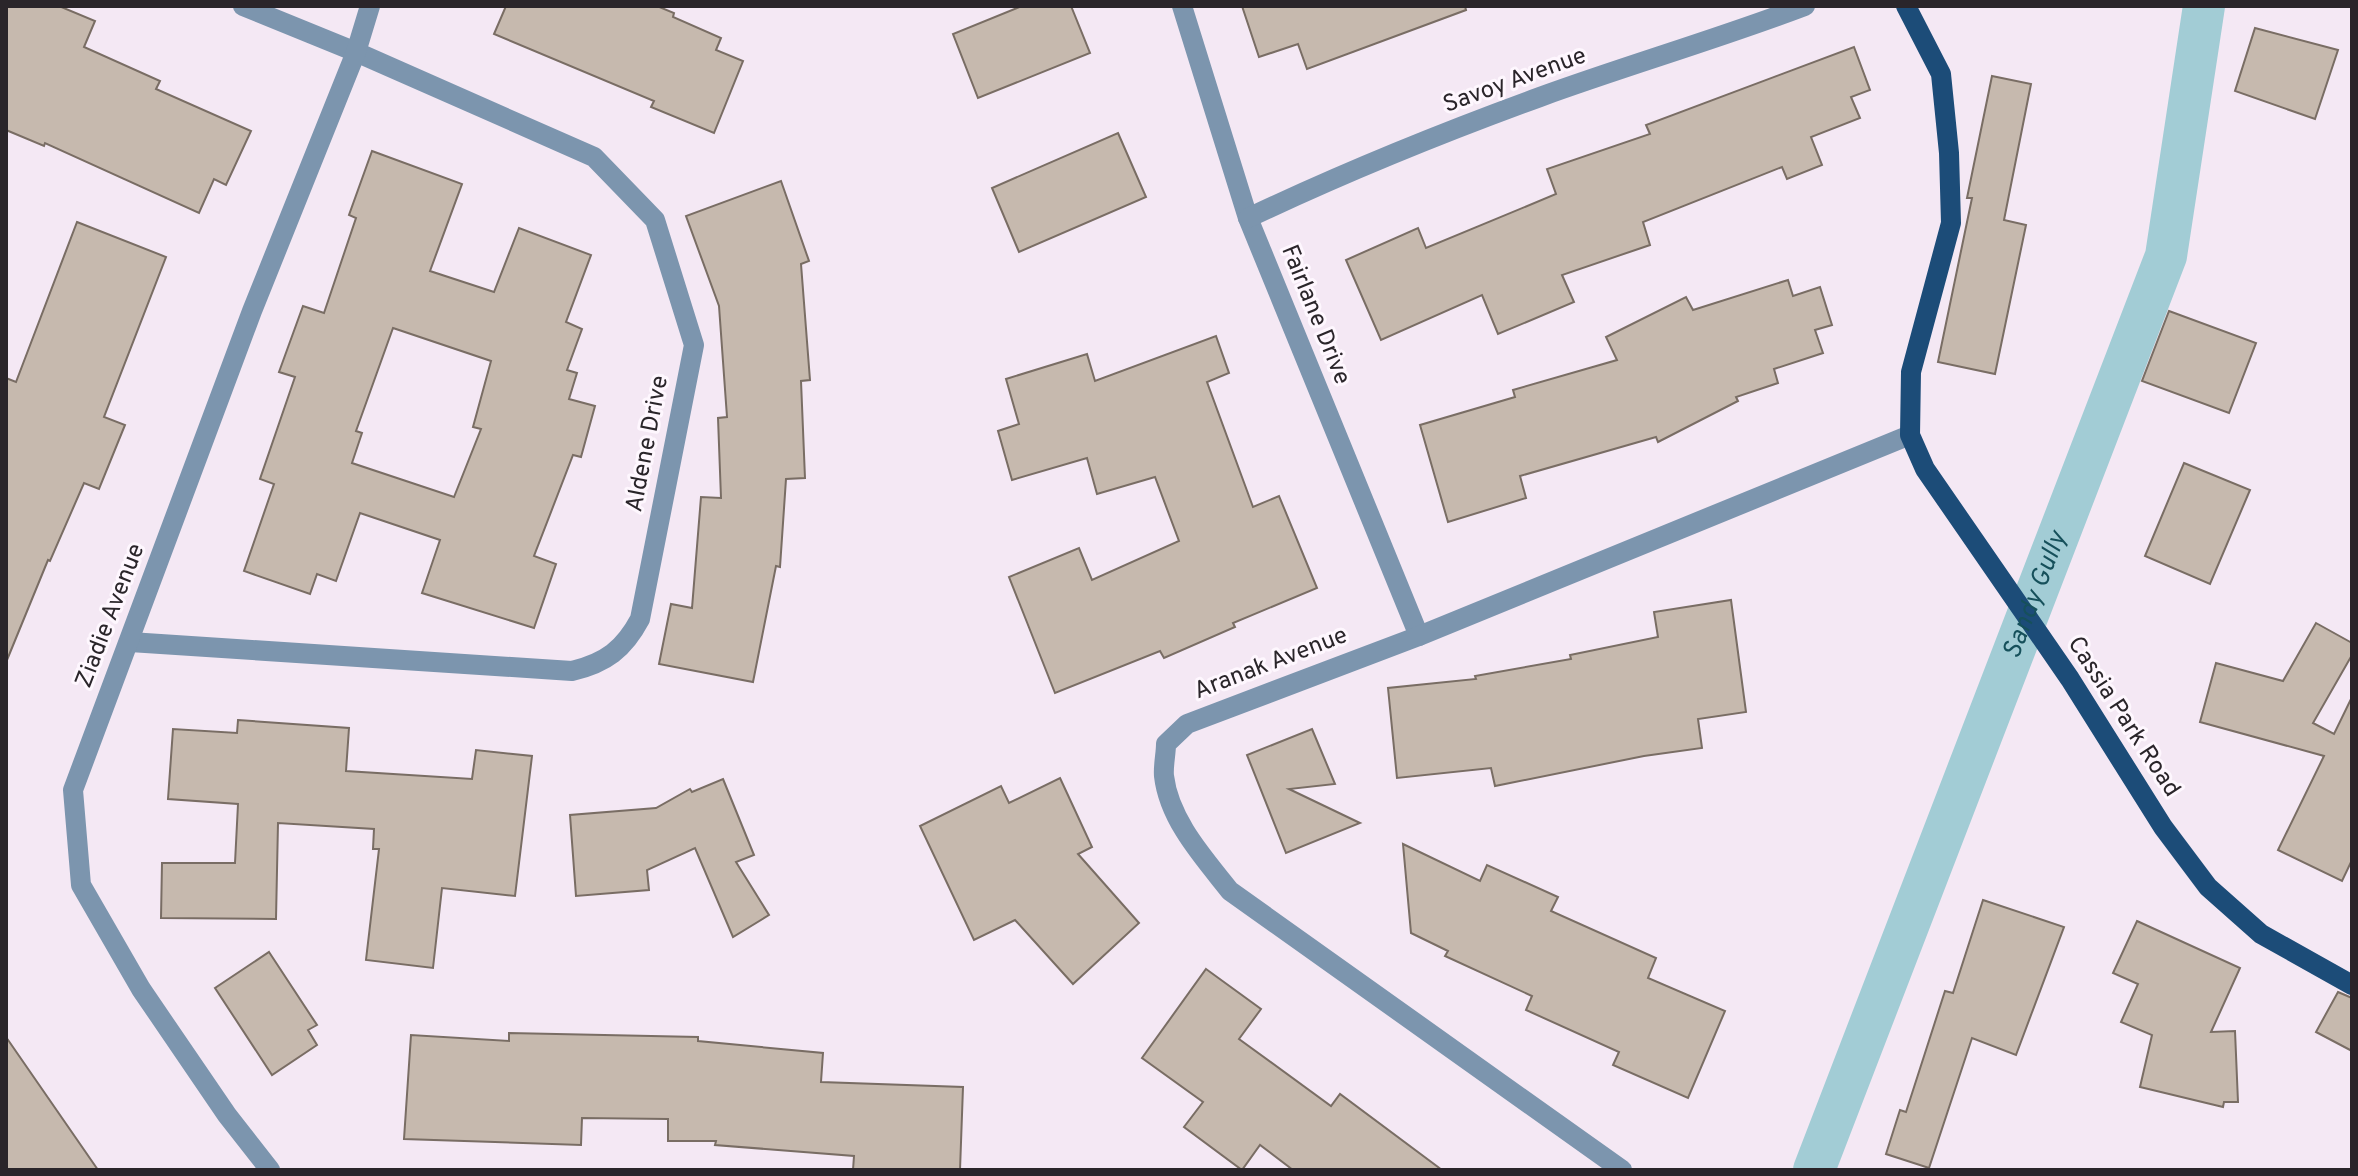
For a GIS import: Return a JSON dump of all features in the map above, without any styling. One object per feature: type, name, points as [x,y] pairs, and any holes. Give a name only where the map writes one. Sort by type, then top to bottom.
[{"type":"main road","name":"Cassia Park Road","points":[[1906,6],[1941,74],[1949,153],[1951,223],[1911,372],[1910,435],[1925,469],[2070,679],[2163,827],[2208,887],[2261,934],[2352,985]]},
{"type":"street","name":"Aldene Drive","points":[[130,642],[572,671],[595,666],[614,655],[629,639],[640,619],[694,345],[655,220],[594,157],[243,6]]},
{"type":"street","name":"Ziadie Avenue","points":[[270,1170],[227,1115],[141,989],[81,885],[73,790],[252,311],[356,52],[370,6]]},
{"type":"street","name":"Fairlane Drive","points":[[1182,6],[1248,218],[1419,636]]},
{"type":"street","name":"Savoy Avenue","points":[[1248,218],[1334,177],[1540,97],[1728,35],[1805,6]]},
{"type":"street","name":"Aranak Avenue","points":[[1622,1170],[1230,891],[1196,850],[1171,801],[1164,776],[1166,744],[1187,724],[1419,636],[1910,435]]},
{"type":"building","points":[[6,6],[59,6],[95,21],[84,47],[160,81],[156,89],[251,131],[226,185],[214,179],[199,213],[45,143],[44,146],[6,130]]},
{"type":"building","points":[[506,6],[657,6],[674,13],[673,17],[721,38],[716,50],[743,61],[714,133],[651,107],[654,101],[494,34]]},
{"type":"building","points":[[1022,6],[1071,6],[1090,53],[978,98],[953,34]]},
{"type":"building","points":[[1242,6],[1465,6],[1466,10],[1307,69],[1298,44],[1259,57]]},
{"type":"building","points":[[2255,28],[2338,50],[2315,119],[2235,91]]},
{"type":"building","points":[[1854,47],[1870,90],[1851,97],[1860,118],[1811,137],[1822,165],[1787,179],[1782,167],[1643,222],[1650,245],[1562,275],[1574,302],[1498,334],[1482,295],[1381,340],[1346,260],[1418,228],[1426,248],[1556,194],[1547,169],[1650,134],[1646,125]]},
{"type":"building","points":[[1992,76],[2031,84],[2004,220],[2026,225],[1995,374],[1938,362],[1972,198],[1967,198]]},
{"type":"building","points":[[1118,133],[1146,197],[1019,252],[992,188]]},
{"type":"building","points":[[372,151],[462,184],[430,271],[494,292],[519,228],[591,255],[566,322],[582,329],[567,370],[577,373],[569,399],[595,406],[581,457],[573,455],[534,556],[556,564],[534,628],[422,593],[440,540],[360,513],[336,581],[317,574],[310,594],[244,571],[274,484],[260,479],[295,377],[279,372],[303,306],[324,313],[356,218],[349,215]],"holes":[[[393,328],[491,361],[473,427],[481,429],[454,497],[352,463],[362,433],[356,431]]]},
{"type":"building","points":[[781,181],[809,261],[801,264],[810,380],[801,381],[805,478],[786,479],[780,567],[776,566],[753,682],[659,664],[671,604],[692,608],[701,497],[721,498],[718,418],[727,417],[719,306],[686,216]]},
{"type":"building","points":[[77,222],[166,257],[104,417],[125,425],[99,489],[84,483],[7,660],[6,378],[16,382]]},
{"type":"building","points":[[1788,280],[1793,296],[1820,287],[1832,325],[1815,330],[1823,353],[1774,369],[1778,383],[1736,397],[1738,401],[1658,442],[1656,437],[1520,476],[1526,498],[1448,522],[1420,425],[1515,397],[1513,390],[1617,360],[1606,337],[1686,297],[1693,310]]},
{"type":"building","points":[[2169,311],[2256,343],[2229,413],[2142,381]]},
{"type":"building","points":[[1216,336],[1229,373],[1207,382],[1253,507],[1279,496],[1317,588],[1233,623],[1235,627],[1164,658],[1160,651],[1055,693],[1009,577],[1079,548],[1092,580],[1179,541],[1155,477],[1097,494],[1087,458],[1012,480],[998,431],[1019,424],[1006,379],[1087,354],[1095,381]]},
{"type":"building","points":[[2184,463],[2250,490],[2210,584],[2145,556]]},
{"type":"building","points":[[1731,600],[1746,712],[1698,719],[1702,748],[1644,756],[1495,786],[1491,768],[1397,778],[1388,688],[1476,679],[1475,676],[1571,659],[1570,655],[1658,637],[1654,612]]},
{"type":"building","points":[[2316,623],[2352,643],[2352,655],[2313,723],[2334,734],[2352,697],[2352,860],[2342,881],[2278,850],[2324,756],[2200,722],[2216,663],[2283,681]]},
{"type":"building","points":[[238,720],[349,728],[346,771],[472,779],[476,750],[532,756],[515,896],[442,888],[433,968],[366,960],[379,849],[373,849],[374,829],[278,823],[276,919],[161,918],[162,863],[235,863],[238,804],[168,799],[173,729],[237,733]]},
{"type":"building","points":[[1312,729],[1335,784],[1289,789],[1360,823],[1286,853],[1247,755]]},
{"type":"building","points":[[1060,778],[1092,847],[1078,854],[1139,923],[1073,984],[1015,920],[974,940],[920,826],[1001,786],[1009,803]]},
{"type":"building","points":[[723,779],[754,855],[736,862],[769,915],[733,937],[695,848],[647,870],[649,890],[576,896],[570,815],[656,808],[690,789],[692,792]]},
{"type":"building","points":[[1403,844],[1480,881],[1487,865],[1558,897],[1551,911],[1656,958],[1648,978],[1725,1011],[1688,1098],[1613,1065],[1619,1052],[1526,1010],[1532,996],[1445,956],[1448,951],[1411,933]]},
{"type":"building","points":[[1983,900],[2064,927],[2016,1055],[1972,1038],[1929,1168],[1886,1154],[1900,1110],[1906,1112],[1945,991],[1953,993]]},
{"type":"building","points":[[2137,921],[2240,968],[2211,1032],[2235,1031],[2238,1102],[2224,1102],[2223,1107],[2140,1087],[2152,1035],[2121,1022],[2138,984],[2113,973]]},
{"type":"building","points":[[269,952],[317,1025],[308,1030],[317,1045],[272,1075],[215,988]]},
{"type":"building","points":[[1206,969],[1261,1009],[1239,1039],[1331,1106],[1340,1094],[1442,1170],[1293,1170],[1260,1145],[1242,1170],[1184,1127],[1203,1102],[1142,1058]]},
{"type":"building","points":[[2338,992],[2352,998],[2352,1051],[2316,1032]]},
{"type":"building","points":[[509,1033],[698,1037],[698,1041],[823,1053],[821,1082],[963,1087],[960,1170],[853,1170],[854,1156],[715,1145],[716,1141],[668,1141],[668,1119],[582,1118],[581,1145],[404,1139],[411,1035],[509,1041]]},
{"type":"building","points":[[6,1037],[98,1170],[6,1170]]},
{"type":"waterway","name":"Sandy Gully","points":[[1814,1170],[2166,256],[2204,6]]}]
